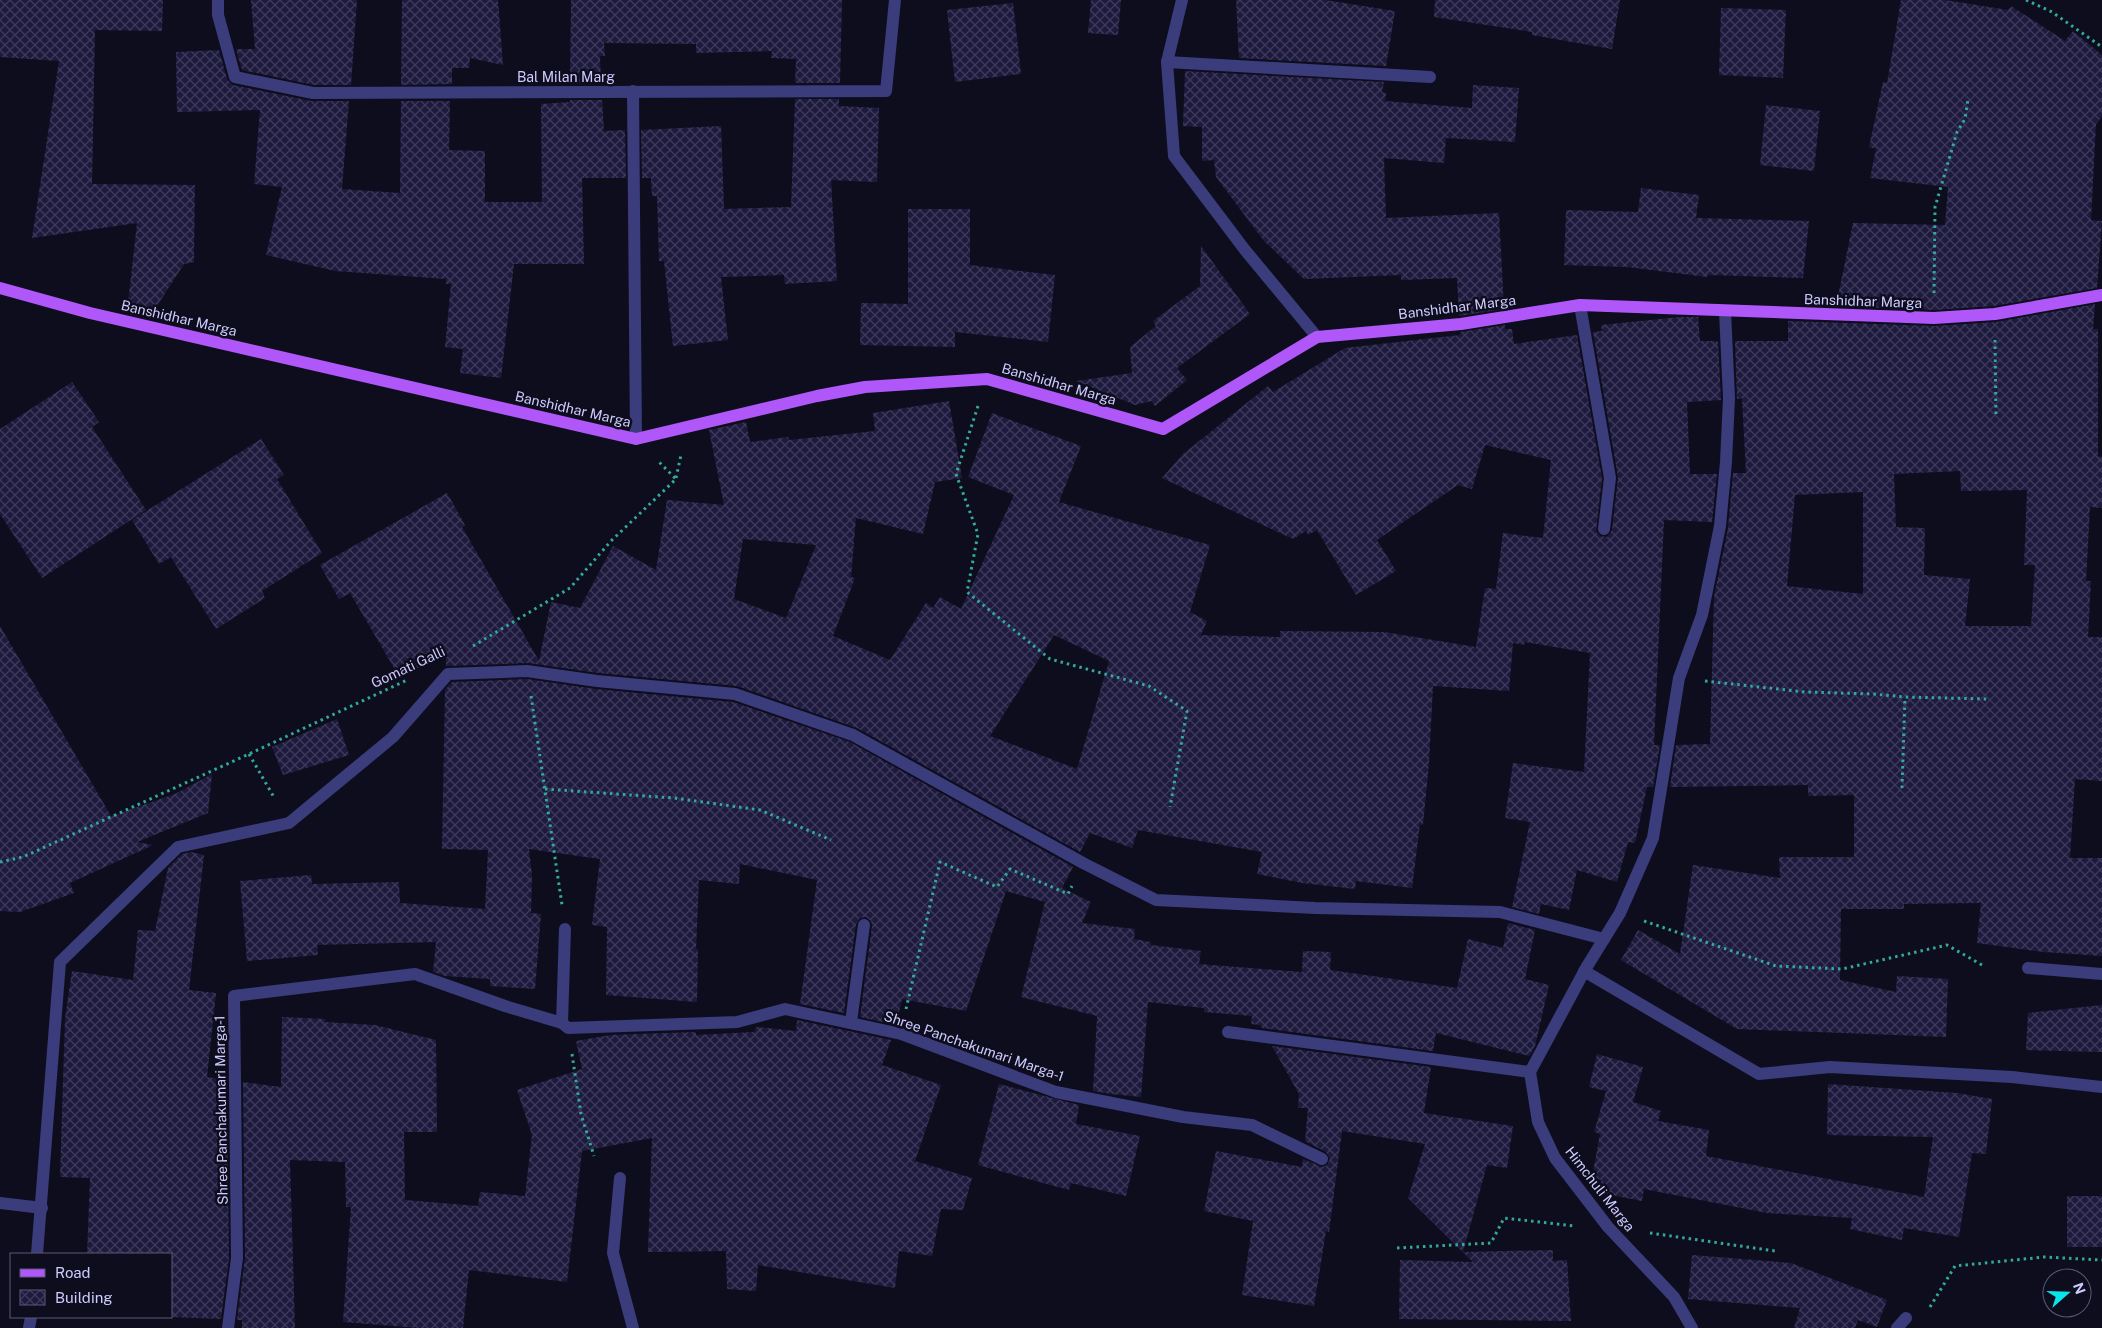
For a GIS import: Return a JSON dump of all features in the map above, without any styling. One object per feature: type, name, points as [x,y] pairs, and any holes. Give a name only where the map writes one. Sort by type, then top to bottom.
[{"type":"main road","name":"Banshidhar Marga","points":[[0,288],[90,313],[636,439],[817,396],[865,387],[987,379],[1163,429],[1317,337],[1461,324],[1580,305],[1934,318],[1995,314],[2102,295]]},
{"type":"street","name":"Bal Milan Marg","points":[[218,0],[218,14],[235,78],[313,93],[886,91],[895,0]]},
{"type":"street","points":[[1182,0],[1168,62],[1174,156],[1245,250],[1317,337]]},
{"type":"street","points":[[1168,62],[1430,77]]},
{"type":"street","points":[[633,91],[636,439]]},
{"type":"street","points":[[1580,305],[1610,478],[1604,529]]},
{"type":"street","points":[[1228,1032],[1530,1072],[1585,969],[1620,912],[1653,838],[1679,678],[1702,615],[1720,526],[1729,398],[1725,311]]},
{"type":"street","points":[[37,1253],[60,962],[178,847],[289,823],[393,737],[448,674],[527,671],[597,681],[735,694],[853,736],[1083,863],[1156,900],[1315,908],[1500,912],[1601,944]]},
{"type":"street","points":[[851,1022],[864,925]]},
{"type":"street","points":[[565,929],[565,1026]]},
{"type":"street","points":[[2028,968],[2102,974]]},
{"type":"street","points":[[1585,969],[1759,1074],[1830,1067],[2012,1077],[2102,1087]]},
{"type":"street","name":"Shree Panchakumari Marga-1","points":[[228,1328],[237,1258],[234,996],[415,974],[565,1026],[737,1022],[784,1008],[900,1034],[1056,1092],[1183,1117],[1252,1125],[1322,1159]]},
{"type":"street","name":"Himchuli Marga","points":[[1530,1072],[1538,1122],[1555,1158],[1608,1227],[1674,1296],[1692,1328]]},
{"type":"street","points":[[620,1178],[613,1253],[633,1328]]},
{"type":"street","points":[[0,1203],[42,1208]]},
{"type":"street","points":[[1897,1328],[1906,1318]]},
{"type":"path","points":[[2026,0],[2052,12],[2102,47]]},
{"type":"path","points":[[1934,318],[1935,207],[1957,132],[1964,119],[1968,99]]},
{"type":"path","points":[[1995,314],[1996,417]]},
{"type":"path","points":[[987,379],[956,474],[978,534],[968,592],[1050,659],[1149,686],[1187,711],[1170,807]]},
{"type":"path","points":[[471,648],[570,588],[611,541],[676,479],[636,439]]},
{"type":"path","points":[[527,671],[546,789],[565,929]]},
{"type":"path","points":[[1679,678],[1805,692],[1873,694],[1905,698],[1987,699]]},
{"type":"path","name":"Gomati Galli","points":[[0,862],[23,857],[410,679]]},
{"type":"path","points":[[1902,788],[1905,698]]},
{"type":"path","points":[[249,754],[289,823]]},
{"type":"path","points":[[546,789],[674,798],[760,810],[830,840]]},
{"type":"path","points":[[900,1034],[940,862],[997,887],[1010,869],[1068,894]]},
{"type":"path","points":[[1620,912],[1776,966],[1842,969],[1947,945],[1982,965]]},
{"type":"path","points":[[565,1026],[581,1114],[594,1156]]},
{"type":"path","points":[[1906,1318],[1926,1314],[1955,1266],[2044,1257],[2102,1260]]},
{"type":"building","points":[[0,0],[163,0],[162,31],[95,30],[92,184],[195,185],[194,262],[184,264],[155,309],[128,303],[137,223],[32,238],[59,61],[0,57]]},
{"type":"building","points":[[251,0],[357,0],[351,85],[314,85],[242,70],[236,49],[255,49]]},
{"type":"building","points":[[402,0],[498,0],[503,65],[470,58],[469,68],[452,68],[452,84],[401,85]]},
{"type":"building","points":[[571,0],[842,0],[840,83],[795,83],[796,59],[771,58],[772,51],[696,53],[696,44],[604,43],[605,56],[600,56],[601,84],[570,84]]},
{"type":"building","points":[[1091,0],[1121,0],[1118,35],[1088,33]]},
{"type":"building","points":[[1236,0],[1325,0],[1395,11],[1386,66],[1239,58]]},
{"type":"building","points":[[1435,0],[1620,0],[1612,49],[1532,35],[1532,32],[1434,17]]},
{"type":"building","points":[[1901,0],[1945,0],[2008,10],[2011,6],[2065,41],[2073,31],[2102,55],[2102,116],[2096,124],[2091,220],[2102,221],[2097,288],[1994,306],[1934,310],[1836,306],[1853,223],[1945,225],[1948,187],[1870,178],[1876,149],[1869,147],[1883,82],[1887,83]]},
{"type":"building","points":[[1013,3],[1021,74],[955,82],[947,10]]},
{"type":"building","points":[[1721,8],[1786,10],[1783,78],[1719,75]]},
{"type":"building","points":[[219,50],[227,79],[233,85],[311,101],[349,101],[342,189],[400,193],[401,101],[450,101],[449,150],[485,151],[485,202],[542,202],[541,104],[570,102],[570,100],[602,100],[604,131],[625,130],[626,178],[582,178],[584,264],[514,264],[501,378],[460,373],[463,349],[445,347],[451,284],[446,284],[446,279],[335,271],[266,255],[282,187],[254,184],[260,110],[177,112],[176,52]]},
{"type":"building","points":[[1185,71],[1384,82],[1382,92],[1386,93],[1385,101],[1472,108],[1473,85],[1519,88],[1515,142],[1446,138],[1444,163],[1384,158],[1386,218],[1499,213],[1504,309],[1459,316],[1457,278],[1401,280],[1401,275],[1304,279],[1264,241],[1216,177],[1214,160],[1202,161],[1202,127],[1183,126]]},
{"type":"building","points":[[795,99],[839,99],[839,106],[879,108],[877,182],[831,180],[837,281],[785,284],[784,275],[721,277],[728,340],[673,346],[664,261],[659,261],[657,196],[652,196],[651,178],[642,178],[641,130],[721,126],[724,209],[791,207]]},
{"type":"building","points":[[1766,105],[1820,111],[1814,171],[1760,165]]},
{"type":"building","points":[[1641,188],[1699,195],[1696,218],[1809,221],[1803,278],[1708,275],[1707,277],[1627,267],[1564,265],[1566,210],[1638,212]]},
{"type":"building","points":[[908,209],[970,209],[970,265],[1055,275],[1048,342],[955,332],[955,347],[860,345],[861,303],[908,304]]},
{"type":"building","points":[[1201,246],[1250,314],[1177,368],[1187,380],[1155,406],[1152,401],[1135,405],[1076,381],[1132,373],[1130,347],[1156,326],[1153,321],[1200,286]]},
{"type":"building","points":[[2095,304],[2093,329],[2098,329],[2098,456],[2102,457],[2102,508],[2090,507],[2086,581],[2091,581],[2088,637],[2102,637],[2102,781],[2075,779],[2070,858],[2102,858],[2102,956],[2044,952],[1977,943],[1981,903],[1904,904],[1904,909],[1841,909],[1840,980],[1896,992],[1897,976],[1948,979],[1946,1037],[1737,1029],[1621,960],[1638,930],[1680,954],[1693,865],[1780,878],[1779,857],[1854,857],[1854,795],[1808,796],[1808,785],[1670,787],[1676,745],[1710,744],[1714,597],[1728,528],[1733,473],[1746,473],[1742,398],[1737,399],[1735,341],[1788,341],[1788,321],[1935,326],[1996,322]],"holes":[[[1960,471],[1961,491],[2027,490],[2024,565],[2035,565],[2031,626],[1965,626],[1970,579],[1924,575],[1925,528],[1896,527],[1894,474]],[[1863,492],[1863,594],[1787,586],[1795,495]]]},
{"type":"building","points":[[1698,317],[1700,341],[1718,341],[1721,400],[1687,402],[1690,474],[1717,474],[1712,522],[1664,520],[1654,745],[1660,745],[1653,787],[1647,787],[1635,843],[1628,842],[1617,882],[1577,870],[1569,910],[1541,904],[1539,914],[1512,907],[1530,822],[1505,818],[1513,763],[1584,772],[1590,653],[1525,642],[1524,645],[1513,643],[1509,691],[1433,686],[1429,763],[1423,825],[1420,824],[1412,888],[1356,881],[1355,889],[1302,883],[1257,874],[1262,852],[1138,830],[1132,848],[1090,833],[1080,852],[857,728],[737,686],[598,673],[528,663],[446,666],[446,652],[400,678],[350,593],[339,599],[320,565],[447,493],[465,525],[462,527],[539,661],[551,602],[580,608],[613,546],[656,570],[667,500],[724,505],[709,430],[746,422],[750,442],[788,437],[789,440],[875,431],[873,413],[949,401],[962,478],[935,482],[923,534],[856,518],[851,577],[855,578],[833,636],[890,660],[926,603],[933,608],[940,597],[961,609],[1014,495],[968,477],[992,413],[1081,446],[1059,502],[1210,545],[1190,612],[1207,621],[1201,635],[1280,637],[1280,631],[1384,632],[1476,647],[1485,588],[1496,589],[1503,533],[1543,538],[1551,460],[1485,445],[1472,489],[1458,485],[1377,540],[1396,571],[1356,595],[1317,530],[1308,535],[1306,531],[1293,539],[1162,478],[1183,454],[1268,386],[1273,392],[1345,348],[1460,335],[1460,332],[1505,325],[1505,329],[1512,329],[1514,344],[1577,335],[1602,478],[1596,532],[1600,536],[1607,537],[1612,530],[1618,477],[1593,332],[1602,331],[1601,325]],"holes":[[[743,539],[816,545],[786,618],[734,599]],[[1054,635],[1109,661],[1077,769],[990,736]]]},
{"type":"building","points":[[72,382],[99,422],[92,427],[146,510],[42,578],[0,514],[0,429]]},
{"type":"building","points":[[261,439],[284,475],[277,479],[322,553],[262,591],[265,598],[216,629],[171,557],[159,564],[132,520]]},
{"type":"building","points":[[0,626],[111,816],[175,794],[212,774],[208,813],[137,842],[153,845],[70,883],[74,893],[20,912],[0,911]]},
{"type":"building","points":[[527,679],[596,689],[733,702],[850,742],[1073,867],[1062,888],[1091,902],[1082,923],[1135,929],[1134,939],[1151,942],[1151,945],[1201,951],[1199,964],[1302,972],[1303,951],[1331,952],[1330,970],[1457,988],[1468,939],[1503,948],[1508,923],[1535,930],[1525,979],[1549,985],[1535,1046],[1529,1056],[1436,1033],[1433,1051],[1262,1028],[1260,1025],[1251,1024],[1252,1016],[1204,1012],[1204,1008],[1148,1002],[1141,1097],[1093,1091],[1097,1016],[1021,997],[1045,902],[1006,891],[966,1011],[902,999],[896,1025],[860,1017],[872,926],[871,921],[866,917],[860,918],[856,924],[844,1013],[800,1004],[817,880],[740,864],[739,884],[699,880],[696,949],[698,949],[697,1002],[606,995],[607,927],[592,925],[600,859],[529,849],[532,875],[531,913],[541,914],[535,989],[490,986],[490,979],[445,976],[433,972],[436,942],[317,945],[318,955],[247,961],[240,881],[311,875],[312,884],[399,882],[400,903],[485,909],[488,850],[442,849],[445,690],[452,682]]},
{"type":"building","points":[[337,719],[349,755],[283,775],[272,747]]},
{"type":"building","points":[[191,852],[204,855],[189,990],[216,993],[207,1077],[227,1080],[229,1258],[221,1319],[172,1317],[172,1253],[87,1253],[90,1178],[60,1177],[65,1018],[72,971],[133,980],[138,930],[155,931],[168,868],[182,854]]},
{"type":"building","points":[[2102,1005],[2102,1052],[2026,1050],[2028,1013]]},
{"type":"building","points":[[282,1017],[325,1019],[325,1022],[375,1025],[436,1040],[437,1132],[404,1132],[405,1200],[478,1206],[480,1192],[525,1196],[532,1135],[517,1090],[582,1069],[576,1041],[610,1035],[696,1032],[696,1035],[755,1032],[756,1027],[796,1031],[797,1020],[891,1040],[882,1065],[941,1085],[915,1161],[972,1178],[963,1210],[941,1209],[932,1256],[899,1251],[895,1288],[758,1265],[756,1291],[727,1289],[726,1251],[648,1252],[652,1138],[582,1151],[567,1282],[469,1270],[463,1328],[419,1328],[343,1322],[351,1207],[346,1207],[345,1162],[290,1160],[295,1328],[242,1328],[242,1320],[237,1320],[245,1258],[243,1082],[281,1087]]},
{"type":"building","points":[[1272,1046],[1431,1067],[1424,1113],[1513,1126],[1507,1168],[1487,1165],[1463,1252],[1553,1250],[1553,1261],[1567,1260],[1571,1321],[1399,1319],[1400,1260],[1473,1262],[1408,1198],[1425,1144],[1342,1131],[1329,1232],[1326,1231],[1314,1306],[1242,1295],[1253,1221],[1204,1211],[1216,1151],[1302,1167],[1303,1159],[1322,1167],[1327,1165],[1330,1159],[1326,1152],[1305,1141],[1308,1108],[1298,1108],[1299,1094]]},
{"type":"building","points":[[1597,1054],[1643,1067],[1633,1102],[1661,1111],[1658,1121],[1709,1130],[1706,1156],[1924,1197],[1933,1137],[1827,1135],[1828,1084],[1957,1093],[1992,1099],[1986,1154],[1972,1153],[1959,1237],[1904,1228],[1902,1240],[1850,1229],[1852,1218],[1767,1213],[1644,1189],[1642,1201],[1601,1193],[1601,1180],[1592,1177],[1600,1134],[1594,1132],[1606,1091],[1589,1087]]},
{"type":"building","points":[[999,1084],[1079,1105],[1076,1124],[1140,1136],[1126,1196],[1071,1183],[1069,1190],[978,1165]]},
{"type":"building","points":[[2067,1196],[2102,1196],[2102,1247],[2067,1247]]},
{"type":"building","points":[[1692,1255],[1791,1263],[1887,1300],[1877,1327],[1858,1320],[1855,1328],[1794,1328],[1800,1308],[1688,1299]]}]
